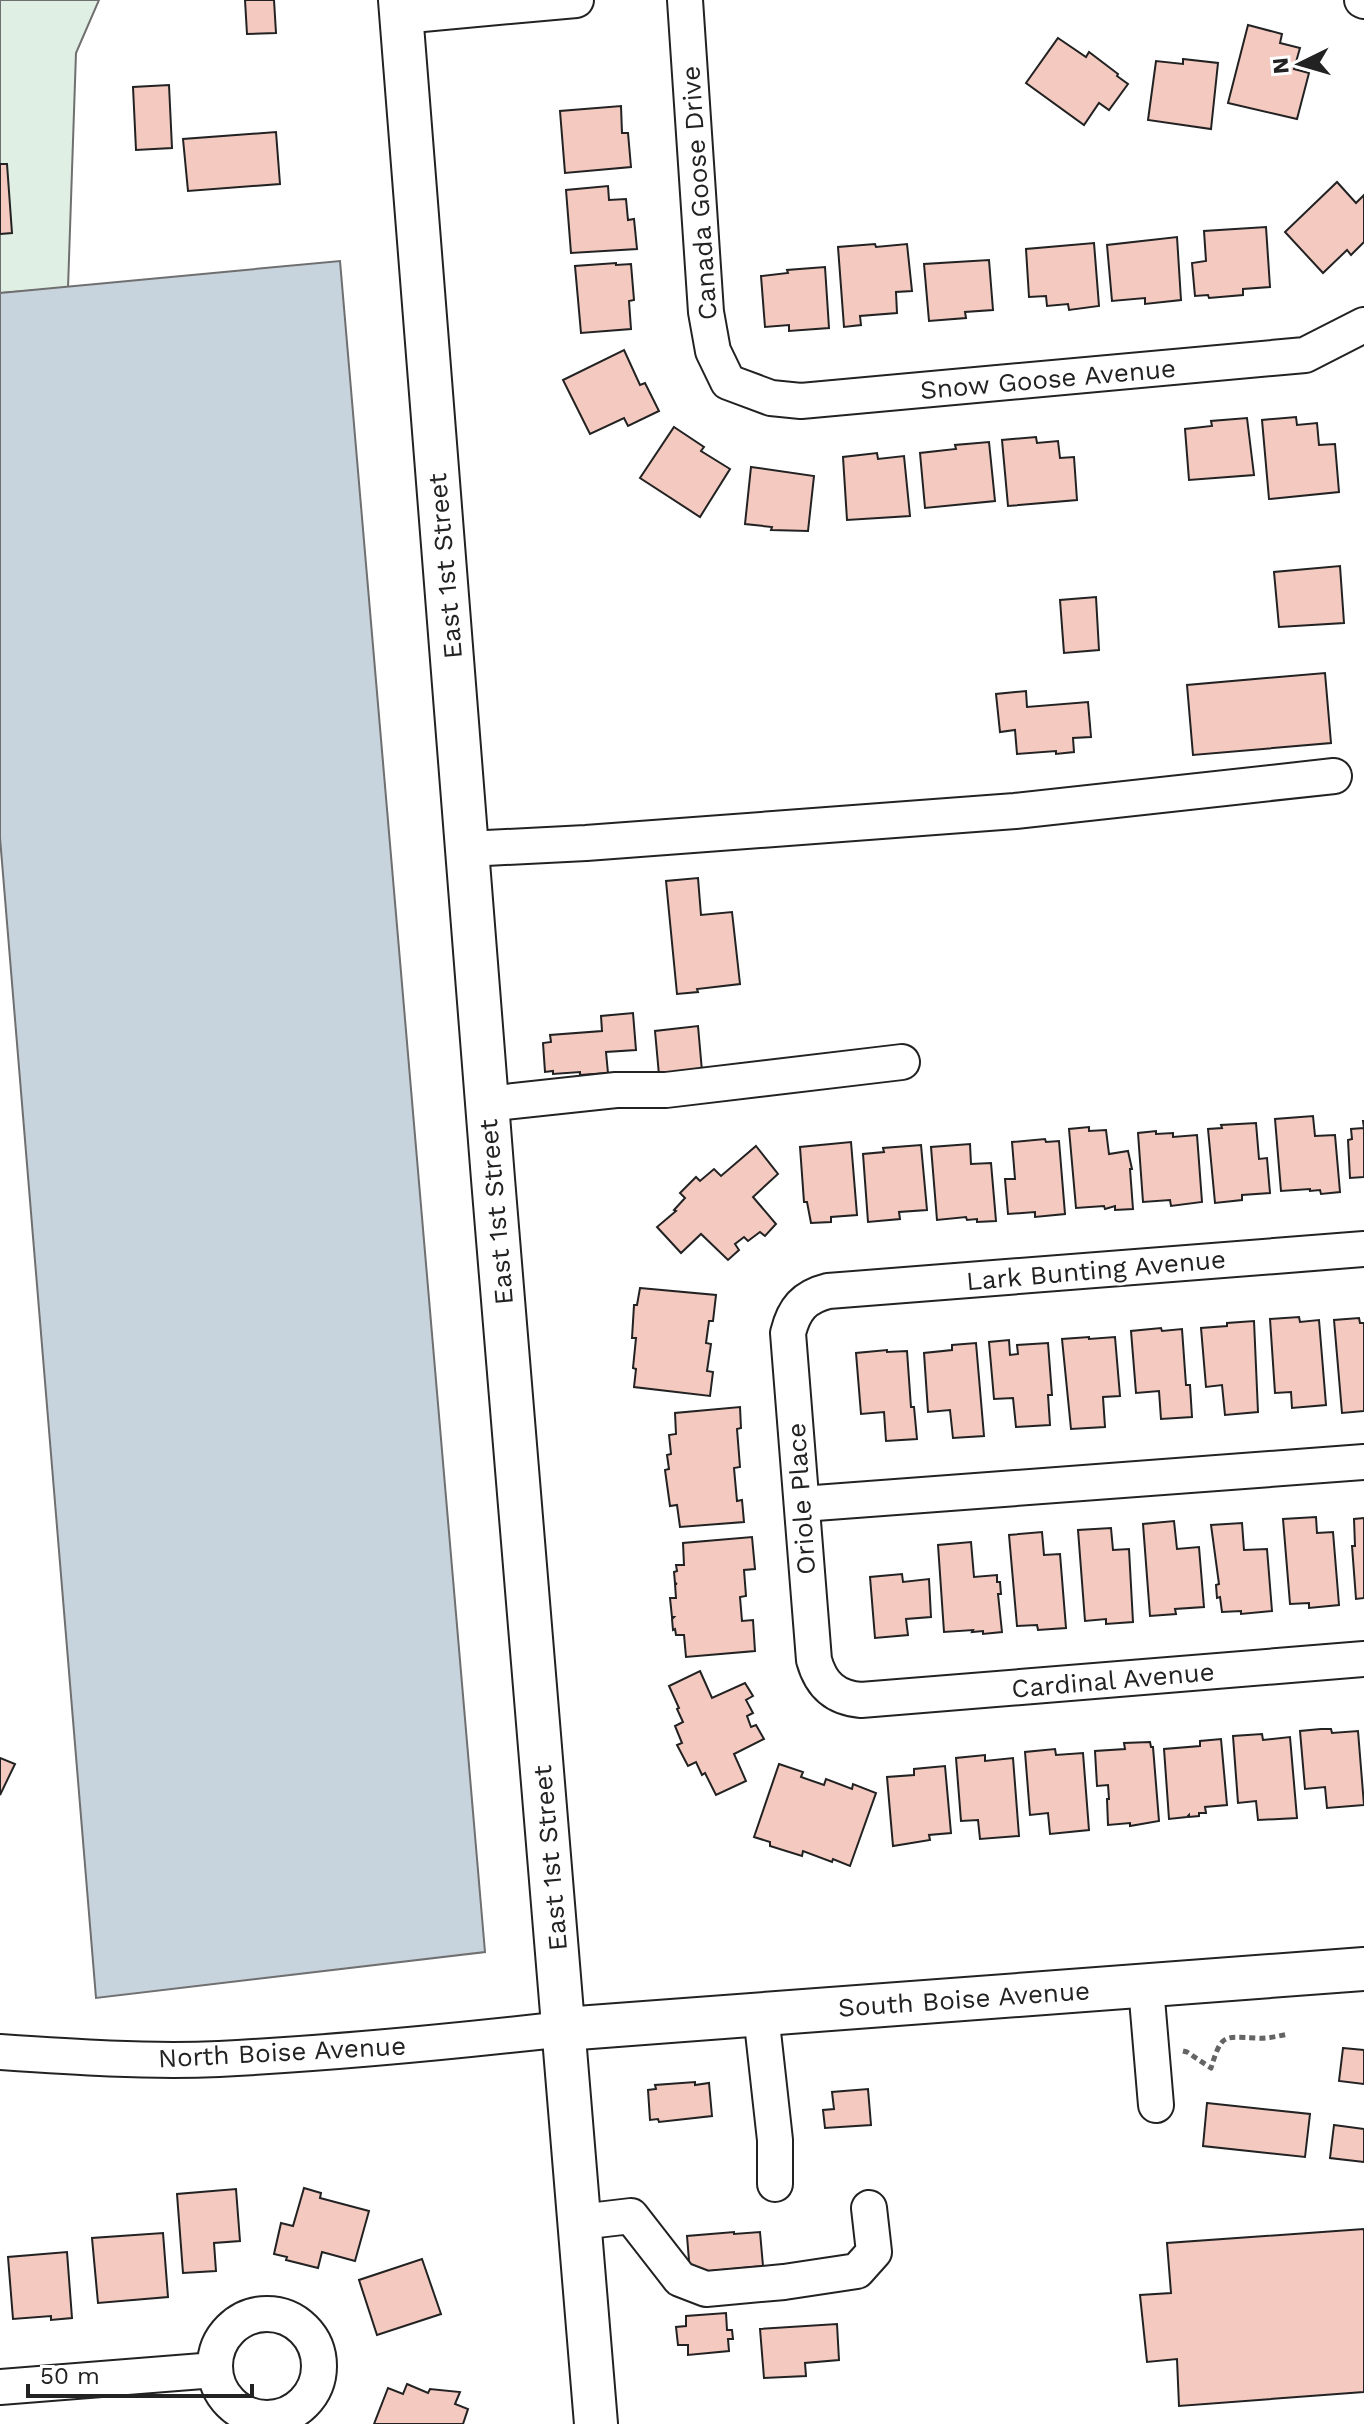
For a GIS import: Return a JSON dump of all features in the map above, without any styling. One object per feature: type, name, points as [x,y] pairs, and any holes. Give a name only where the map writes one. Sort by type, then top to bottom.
[{"type":"main road","name":"East 1st Street","points":[[400,8],[596,2424]]},
{"type":"main road","name":"South Boise Avenue","points":[[564,2029],[1364,1969]]},
{"type":"street","points":[[400,8],[576,0]]},
{"type":"street","name":"Canada Goose Drive","points":[[685,0],[706,312],[713,351],[728,382]]},
{"type":"street","name":"Snow Goose Avenue","points":[[728,382],[771,398],[801,401],[848,397],[1305,355],[1364,325]]},
{"type":"street","points":[[467,849],[1015,811],[1334,776]]},
{"type":"street","points":[[487,1104],[616,1090],[666,1090],[902,1062]]},
{"type":"street","name":"Lark Bunting Avenue","points":[[828,1291],[1364,1249]]},
{"type":"street","name":"Oriole Place","points":[[828,1291],[802,1303],[792,1316],[788,1333],[814,1660],[817,1673],[828,1688],[845,1699],[861,1700]]},
{"type":"street","points":[[802,1504],[1364,1462]]},
{"type":"street","name":"Cardinal Avenue","points":[[861,1700],[1364,1659]]},
{"type":"street","points":[[1146,1987],[1156,2105]]},
{"type":"street","points":[[761,2014],[775,2140],[775,2184]]},
{"type":"street","name":"North Boise Avenue","points":[[0,2052],[113,2059],[217,2059],[454,2042],[564,2029]]},
{"type":"street","points":[[580,2222],[631,2216],[680,2279],[706,2289],[857,2271],[874,2252],[869,2208]]},
{"type":"street","points":[[0,2387],[215,2370]]},
{"type":"path","points":[[1179,2051],[1187,2052],[1211,2068],[1224,2039],[1289,2034]]},
{"type":"green space","points":[[0,0],[99,0],[76,53],[68,288],[0,293]]},
{"type":"shaded area","points":[[340,261],[485,1952],[96,1998],[0,838],[0,293]]},
{"type":"building","points":[[245,0],[274,0],[276,33],[247,34]]},
{"type":"building","points":[[1248,25],[1282,34],[1280,43],[1300,48],[1294,69],[1309,73],[1297,119],[1228,103]]},
{"type":"building","points":[[1058,38],[1086,57],[1089,52],[1128,84],[1109,110],[1099,103],[1084,125],[1026,83]]},
{"type":"building","points":[[1183,59],[1218,63],[1211,129],[1148,120],[1156,61],[1183,64]]},
{"type":"building","points":[[169,85],[172,148],[136,150],[133,87]]},
{"type":"building","points":[[621,106],[622,133],[628,133],[631,167],[565,173],[560,111]]},
{"type":"building","points":[[276,132],[280,184],[188,191],[183,139]]},
{"type":"building","points":[[0,164],[7,164],[12,233],[0,234]]},
{"type":"building","points":[[1337,182],[1356,203],[1364,195],[1364,242],[1351,255],[1347,250],[1323,273],[1285,232]]},
{"type":"building","points":[[608,186],[609,200],[626,199],[628,220],[634,219],[637,249],[571,253],[566,190]]},
{"type":"building","points":[[1266,227],[1270,287],[1243,289],[1243,295],[1195,296],[1192,263],[1206,261],[1204,231]]},
{"type":"building","points":[[1177,237],[1181,300],[1145,304],[1145,298],[1112,301],[1107,245]]},
{"type":"building","points":[[1094,243],[1099,306],[1069,310],[1068,304],[1047,306],[1046,296],[1029,297],[1026,249]]},
{"type":"building","points":[[875,244],[876,247],[907,244],[912,291],[896,292],[897,313],[860,316],[861,325],[844,327],[838,247]]},
{"type":"building","points":[[989,260],[993,310],[965,312],[966,318],[929,321],[924,264]]},
{"type":"building","points":[[631,264],[634,300],[629,301],[631,329],[581,333],[575,266]]},
{"type":"building","points":[[825,267],[829,328],[789,331],[789,325],[765,327],[761,276]]},
{"type":"building","points":[[624,350],[640,385],[645,383],[659,411],[628,426],[624,418],[590,434],[563,380]]},
{"type":"building","points":[[1296,417],[1297,425],[1317,423],[1319,445],[1335,444],[1339,492],[1269,499],[1262,420]]},
{"type":"building","points":[[1247,418],[1254,475],[1189,480],[1185,429],[1212,426],[1211,421]]},
{"type":"building","points":[[674,427],[704,447],[701,451],[730,469],[700,517],[640,478]]},
{"type":"building","points":[[1036,437],[1037,443],[1058,441],[1060,458],[1074,457],[1077,500],[1008,506],[1002,440]]},
{"type":"building","points":[[989,442],[995,501],[925,508],[920,453]]},
{"type":"building","points":[[877,453],[878,459],[904,456],[910,516],[847,520],[843,457]]},
{"type":"building","points":[[751,467],[814,476],[808,531],[771,530],[772,527],[745,524]]},
{"type":"building","points":[[1340,566],[1344,623],[1279,627],[1274,572]]},
{"type":"building","points":[[1096,597],[1099,650],[1064,653],[1060,600]]},
{"type":"building","points":[[1325,673],[1331,743],[1193,755],[1187,685]]},
{"type":"building","points":[[1026,691],[1027,707],[1088,702],[1091,737],[1073,738],[1074,752],[1017,754],[1015,730],[1000,732],[996,694]]},
{"type":"building","points":[[698,878],[701,915],[732,912],[740,984],[677,994],[666,881]]},
{"type":"building","points":[[633,1013],[636,1050],[606,1052],[608,1073],[580,1075],[580,1072],[545,1072],[543,1043],[551,1042],[550,1035],[602,1031],[601,1016]]},
{"type":"building","points":[[698,1026],[702,1071],[659,1075],[655,1031]]},
{"type":"building","points":[[1313,1116],[1315,1136],[1335,1135],[1340,1192],[1321,1194],[1320,1190],[1310,1189],[1281,1191],[1275,1119]]},
{"type":"building","points":[[1256,1123],[1259,1159],[1267,1158],[1270,1193],[1242,1195],[1242,1200],[1215,1203],[1208,1129]]},
{"type":"building","points":[[1089,1127],[1089,1131],[1106,1130],[1109,1154],[1128,1151],[1132,1169],[1133,1209],[1115,1210],[1115,1206],[1105,1209],[1104,1206],[1076,1208],[1069,1129]]},
{"type":"building","points":[[1364,1128],[1364,1177],[1350,1178],[1348,1140],[1352,1139],[1351,1129]]},
{"type":"building","points":[[1156,1131],[1156,1134],[1173,1133],[1173,1137],[1197,1135],[1202,1202],[1171,1206],[1170,1200],[1143,1202],[1138,1133]]},
{"type":"building","points":[[1045,1139],[1046,1142],[1059,1141],[1065,1214],[1035,1217],[1035,1212],[1008,1214],[1005,1179],[1015,1179],[1012,1142]]},
{"type":"building","points":[[851,1142],[857,1215],[831,1217],[831,1222],[811,1223],[807,1202],[804,1202],[800,1147]]},
{"type":"building","points":[[970,1144],[971,1164],[991,1163],[996,1221],[977,1222],[977,1219],[967,1220],[966,1217],[937,1220],[931,1147]]},
{"type":"building","points":[[921,1145],[927,1210],[899,1212],[900,1219],[868,1222],[863,1154],[884,1152],[883,1148]]},
{"type":"building","points":[[756,1146],[778,1174],[753,1197],[776,1224],[765,1236],[760,1232],[748,1241],[744,1237],[735,1244],[739,1250],[728,1260],[701,1234],[681,1253],[657,1227],[676,1211],[685,1198],[680,1193],[696,1177],[700,1181],[714,1169],[721,1176]]},
{"type":"building","points":[[640,1288],[716,1295],[706,1343],[711,1344],[707,1371],[713,1372],[710,1396],[634,1387],[634,1305],[637,1305]]},
{"type":"building","points":[[1299,1317],[1300,1322],[1319,1320],[1326,1405],[1292,1408],[1291,1392],[1275,1393],[1270,1319]]},
{"type":"building","points":[[1359,1318],[1360,1323],[1364,1323],[1364,1411],[1342,1413],[1334,1320]]},
{"type":"building","points":[[1254,1321],[1258,1412],[1225,1415],[1222,1385],[1206,1387],[1201,1328]]},
{"type":"building","points":[[1161,1328],[1162,1331],[1182,1329],[1192,1417],[1161,1419],[1159,1391],[1136,1393],[1131,1331]]},
{"type":"building","points":[[1115,1337],[1120,1396],[1103,1397],[1105,1427],[1071,1429],[1062,1339]]},
{"type":"building","points":[[1009,1340],[1010,1355],[1018,1354],[1017,1345],[1048,1343],[1052,1395],[1048,1395],[1050,1425],[1016,1427],[1013,1398],[994,1399],[989,1342]]},
{"type":"building","points":[[976,1343],[984,1436],[953,1438],[950,1410],[928,1412],[924,1353],[952,1350],[952,1345]]},
{"type":"building","points":[[907,1351],[917,1439],[886,1441],[884,1412],[861,1414],[856,1353]]},
{"type":"building","points":[[740,1407],[741,1428],[737,1429],[740,1467],[734,1468],[737,1501],[742,1500],[744,1522],[680,1527],[677,1505],[670,1506],[665,1470],[669,1469],[667,1455],[671,1454],[669,1435],[676,1434],[675,1413]]},
{"type":"building","points":[[1316,1517],[1317,1533],[1333,1532],[1339,1605],[1309,1608],[1309,1603],[1290,1604],[1283,1519]]},
{"type":"building","points":[[1364,1518],[1364,1598],[1356,1599],[1352,1546],[1355,1546],[1354,1519]]},
{"type":"building","points":[[1174,1521],[1177,1549],[1199,1547],[1204,1607],[1175,1609],[1176,1614],[1150,1616],[1143,1524]]},
{"type":"building","points":[[1242,1523],[1244,1550],[1267,1549],[1272,1611],[1222,1612],[1220,1597],[1217,1598],[1216,1585],[1219,1584],[1211,1525]]},
{"type":"building","points":[[1111,1528],[1113,1550],[1129,1549],[1133,1622],[1106,1624],[1106,1619],[1085,1621],[1078,1530]]},
{"type":"building","points":[[1042,1532],[1044,1555],[1060,1554],[1066,1628],[1038,1630],[1037,1625],[1017,1626],[1009,1535]]},
{"type":"building","points":[[752,1537],[755,1569],[744,1570],[746,1596],[740,1597],[742,1621],[753,1620],[755,1651],[686,1657],[684,1635],[676,1635],[673,1630],[670,1598],[676,1598],[676,1565],[684,1565],[683,1543]]},
{"type":"building","points":[[971,1542],[974,1577],[997,1575],[997,1582],[1000,1582],[1001,1594],[998,1594],[1002,1632],[944,1632],[938,1545]]},
{"type":"building","points":[[902,1574],[903,1582],[929,1579],[931,1617],[906,1619],[908,1635],[875,1638],[870,1577]]},
{"type":"building","points":[[700,1671],[712,1698],[745,1683],[753,1696],[746,1700],[753,1713],[747,1716],[751,1727],[756,1725],[764,1739],[734,1754],[746,1781],[716,1795],[705,1773],[702,1775],[696,1762],[688,1766],[677,1745],[682,1743],[675,1726],[683,1722],[669,1686]]},
{"type":"building","points":[[1331,1729],[1332,1733],[1358,1731],[1364,1805],[1327,1808],[1325,1787],[1305,1789],[1300,1731]]},
{"type":"building","points":[[1262,1734],[1263,1740],[1290,1737],[1297,1818],[1258,1820],[1256,1801],[1238,1803],[1233,1736]]},
{"type":"building","points":[[1221,1739],[1227,1805],[1205,1807],[1206,1813],[1199,1813],[1199,1816],[1169,1819],[1164,1749],[1200,1746],[1200,1741]]},
{"type":"building","points":[[1150,1742],[1153,1747],[1159,1821],[1130,1826],[1130,1823],[1108,1825],[1108,1785],[1097,1786],[1095,1751],[1125,1749],[1124,1743]]},
{"type":"building","points":[[1055,1749],[1056,1755],[1083,1753],[1089,1830],[1050,1834],[1048,1813],[1030,1815],[1025,1752]]},
{"type":"building","points":[[985,1755],[985,1761],[1013,1758],[1019,1836],[980,1839],[978,1820],[961,1821],[956,1758]]},
{"type":"building","points":[[0,1758],[15,1764],[0,1795]]},
{"type":"building","points":[[779,1764],[803,1772],[801,1777],[824,1785],[826,1779],[852,1789],[853,1784],[876,1793],[850,1866],[803,1851],[802,1856],[770,1846],[770,1842],[754,1837]]},
{"type":"building","points":[[945,1766],[951,1833],[929,1835],[930,1840],[893,1846],[887,1777],[914,1775],[914,1769]]},
{"type":"building","points":[[1343,2048],[1364,2050],[1364,2084],[1339,2081]]},
{"type":"building","points":[[695,2082],[695,2085],[709,2083],[712,2116],[659,2122],[658,2119],[650,2120],[648,2090],[656,2089],[655,2085]]},
{"type":"building","points":[[868,2089],[871,2125],[825,2128],[823,2110],[834,2109],[832,2092]]},
{"type":"building","points":[[1207,2103],[1310,2114],[1305,2157],[1203,2146]]},
{"type":"building","points":[[1334,2125],[1364,2129],[1364,2162],[1330,2158]]},
{"type":"building","points":[[304,2188],[321,2193],[320,2198],[369,2211],[355,2261],[322,2252],[318,2268],[274,2254],[281,2223],[293,2226]]},
{"type":"building","points":[[236,2189],[240,2241],[214,2243],[216,2271],[183,2273],[177,2194]]},
{"type":"building","points":[[1364,2229],[1364,2392],[1179,2406],[1177,2359],[1147,2362],[1140,2295],[1171,2293],[1167,2243]]},
{"type":"building","points":[[760,2232],[763,2266],[690,2273],[687,2236]]},
{"type":"building","points":[[163,2233],[168,2297],[98,2303],[92,2238]]},
{"type":"building","points":[[67,2252],[72,2318],[13,2319],[8,2257]]},
{"type":"building","points":[[422,2259],[441,2314],[377,2335],[359,2280]]},
{"type":"building","points":[[726,2313],[727,2330],[732,2330],[733,2339],[728,2339],[729,2351],[688,2355],[688,2345],[678,2345],[676,2327],[686,2326],[686,2316]]},
{"type":"building","points":[[837,2324],[839,2360],[805,2363],[806,2376],[764,2378],[760,2329]]},
{"type":"building","points":[[407,2384],[428,2393],[430,2389],[460,2392],[455,2404],[468,2409],[463,2424],[374,2424],[388,2388],[403,2394]]}]
